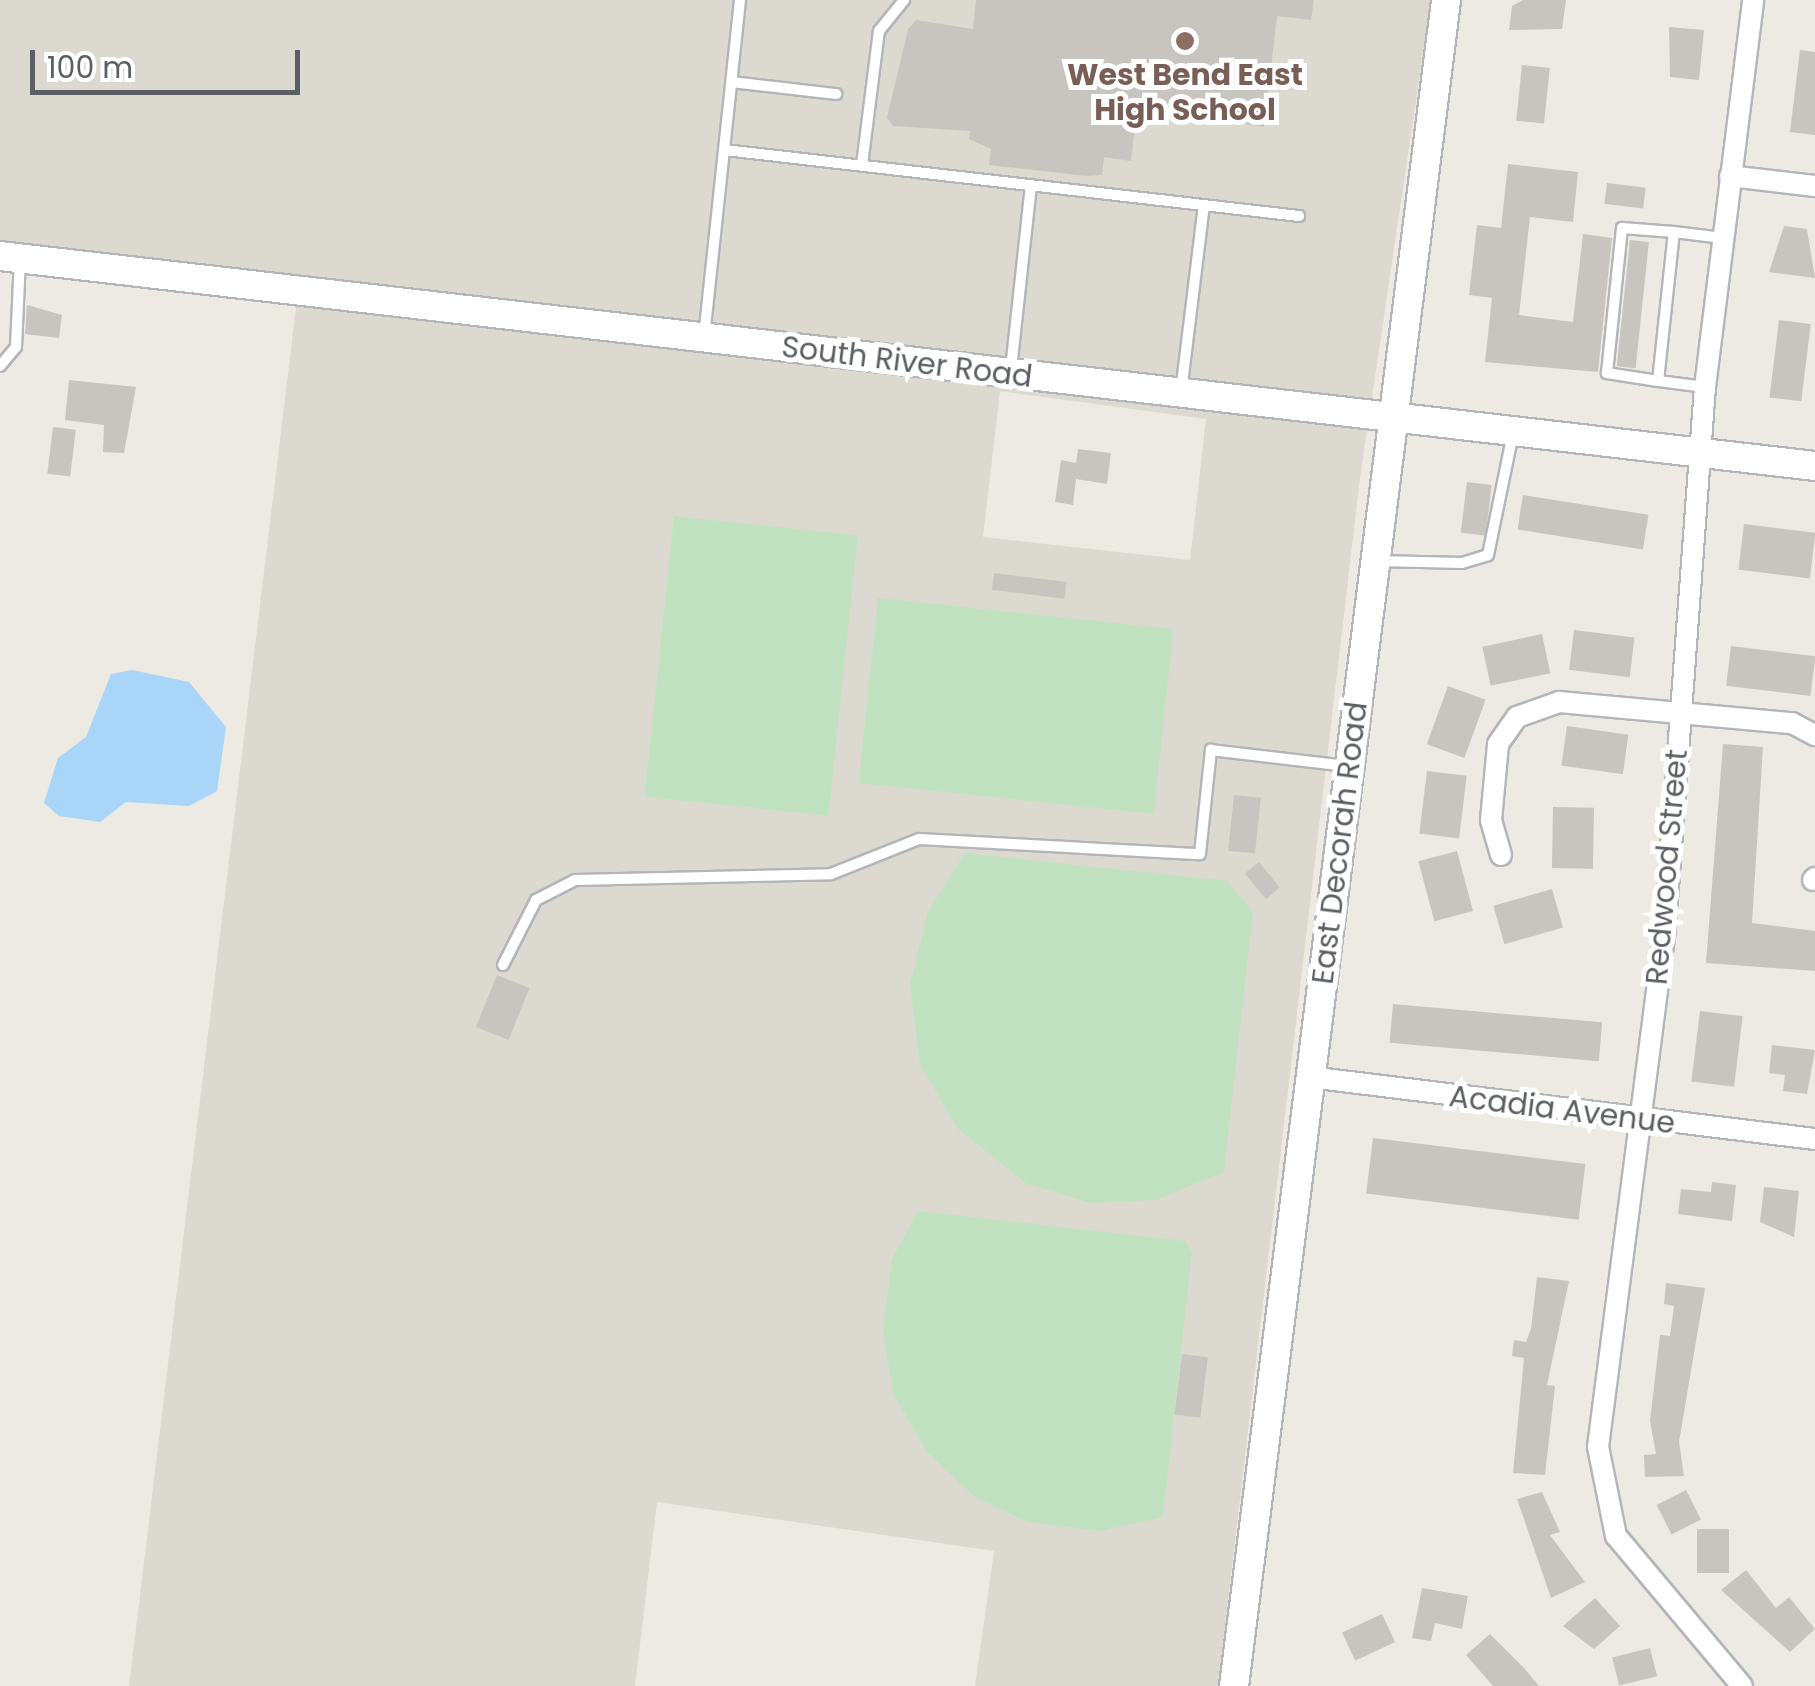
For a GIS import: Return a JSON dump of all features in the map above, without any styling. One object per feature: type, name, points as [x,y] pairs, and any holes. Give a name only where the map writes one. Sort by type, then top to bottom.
[{"type":"street","name":"East Decorah Road","points":[[1234,1686],[1446,0]]},
{"type":"street","name":"Redwood Street","points":[[1742,1686],[1633,1560],[1604,1502],[1598,1447],[1665,929],[1706,387],[1753,0]]},
{"type":"street","points":[[1730,176],[1815,186]]},
{"type":"street","name":"South River Road","points":[[10,257],[1815,466]]},
{"type":"street","points":[[1501,855],[1490,820],[1498,744],[1518,717],[1559,702],[1792,723],[1815,735]]},
{"type":"street","name":"Acadia Avenue","points":[[1309,1077],[1815,1139]]},
{"type":"lane","points":[[704,338],[740,0]]},
{"type":"lane","points":[[862,165],[879,31],[904,0]]},
{"type":"lane","points":[[732,82],[836,94]]},
{"type":"lane","points":[[725,150],[1300,216]]},
{"type":"lane","points":[[1010,375],[1031,185]]},
{"type":"lane","points":[[1181,392],[1204,205]]},
{"type":"lane","points":[[1706,387],[1606,373],[1622,228],[1723,238]]},
{"type":"lane","points":[[1658,382],[1674,232]]},
{"type":"lane","points":[[0,366],[16,347],[10,257]]},
{"type":"lane","points":[[1376,561],[1462,564],[1488,555],[1513,432]]},
{"type":"lane","points":[[502,964],[536,900],[576,880],[830,874],[919,839],[1200,854],[1212,750],[1349,766]]},
{"type":"shaded area","points":[[0,0],[1431,0],[1360,478],[1218,1686],[975,1686],[994,1551],[657,1502],[635,1686],[129,1686],[300,275],[0,243]],"holes":[[[1000,391],[1206,419],[1190,560],[983,537]]]},
{"type":"green space","points":[[674,516],[858,535],[829,816],[645,796]]},
{"type":"green space","points":[[878,598],[1173,629],[1154,814],[859,783]]},
{"type":"green space","points":[[965,853],[1227,881],[1253,912],[1224,1172],[1156,1200],[1091,1203],[1027,1184],[957,1128],[920,1064],[910,984],[928,912]]},
{"type":"green space","points":[[918,1211],[1185,1241],[1192,1252],[1163,1517],[1100,1531],[1027,1522],[976,1498],[927,1452],[893,1393],[883,1330],[892,1259]]},
{"type":"water","points":[[132,670],[189,682],[226,727],[217,791],[189,806],[126,802],[100,822],[59,816],[44,803],[58,758],[86,737],[111,674]]},
{"type":"building","points":[[976,0],[1314,0],[1311,20],[1277,16],[1264,127],[1137,108],[1131,161],[1104,157],[1102,175],[1086,176],[989,165],[991,149],[969,139],[970,131],[893,126],[887,118],[908,29],[916,20],[973,29]]},
{"type":"building","points":[[1523,0],[1566,0],[1562,29],[1509,30],[1512,6]]},
{"type":"building","points":[[1669,27],[1704,30],[1699,80],[1670,77]]},
{"type":"building","points":[[1800,50],[1815,52],[1815,135],[1790,132]]},
{"type":"building","points":[[1522,65],[1550,68],[1544,124],[1516,121]]},
{"type":"building","points":[[1508,164],[1578,172],[1573,222],[1530,217],[1519,315],[1573,322],[1583,234],[1612,238],[1598,372],[1485,362],[1492,298],[1469,295],[1477,225],[1501,228]]},
{"type":"building","points":[[1607,183],[1646,188],[1643,209],[1604,204]]},
{"type":"building","points":[[1784,226],[1807,229],[1815,278],[1769,272]]},
{"type":"building","points":[[1630,240],[1649,242],[1636,368],[1617,366]]},
{"type":"building","points":[[27,305],[62,315],[59,338],[25,334]]},
{"type":"building","points":[[1779,320],[1811,324],[1801,401],[1769,397]]},
{"type":"building","points":[[69,380],[136,387],[124,453],[103,452],[104,425],[65,420]]},
{"type":"building","points":[[53,427],[76,430],[70,476],[47,474]]},
{"type":"building","points":[[1078,449],[1111,453],[1107,484],[1076,479],[1073,505],[1055,502],[1061,460],[1076,463]]},
{"type":"building","points":[[1467,482],[1492,485],[1486,536],[1461,533]]},
{"type":"building","points":[[1523,495],[1648,515],[1643,549],[1518,530]]},
{"type":"building","points":[[1744,524],[1815,533],[1810,578],[1738,570]]},
{"type":"building","points":[[994,573],[1066,582],[1064,599],[992,590]]},
{"type":"building","points":[[1574,630],[1635,637],[1630,677],[1569,670]]},
{"type":"building","points":[[1542,634],[1550,673],[1491,686],[1482,647]]},
{"type":"building","points":[[1731,646],[1815,656],[1810,696],[1726,686]]},
{"type":"building","points":[[1448,686],[1486,700],[1464,758],[1427,744]]},
{"type":"building","points":[[1567,726],[1628,735],[1623,774],[1561,766]]},
{"type":"building","points":[[1723,744],[1763,747],[1752,923],[1815,931],[1815,971],[1706,963]]},
{"type":"building","points":[[1427,771],[1467,776],[1459,838],[1419,834]]},
{"type":"building","points":[[1234,795],[1261,798],[1255,854],[1228,851]]},
{"type":"building","points":[[1553,807],[1594,808],[1593,869],[1552,868]]},
{"type":"building","points":[[1457,851],[1473,911],[1434,921],[1418,861]]},
{"type":"building","points":[[1259,862],[1280,888],[1266,899],[1245,873]]},
{"type":"building","points":[[1552,889],[1563,927],[1504,944],[1493,906]]},
{"type":"building","points":[[497,975],[529,988],[508,1040],[476,1027]]},
{"type":"building","points":[[1393,1004],[1602,1022],[1599,1061],[1390,1043]]},
{"type":"building","points":[[1700,1011],[1743,1016],[1734,1087],[1691,1081]]},
{"type":"building","points":[[1772,1045],[1815,1050],[1807,1094],[1783,1091],[1785,1075],[1769,1073]]},
{"type":"building","points":[[1373,1138],[1585,1164],[1579,1220],[1366,1194]]},
{"type":"building","points":[[1712,1182],[1736,1185],[1732,1221],[1678,1214],[1681,1189],[1711,1192]]},
{"type":"building","points":[[1764,1187],[1799,1191],[1794,1237],[1760,1222]]},
{"type":"building","points":[[1537,1277],[1569,1281],[1547,1385],[1555,1386],[1545,1475],[1513,1473],[1524,1358],[1512,1356],[1514,1340],[1526,1342],[1531,1329]]},
{"type":"building","points":[[1666,1283],[1705,1288],[1679,1442],[1684,1476],[1645,1477],[1644,1455],[1656,1454],[1650,1421],[1660,1335],[1670,1336],[1674,1306],[1664,1304]]},
{"type":"building","points":[[1182,1354],[1208,1357],[1200,1418],[1175,1415]]},
{"type":"building","points":[[1686,1490],[1701,1519],[1672,1534],[1657,1505]]},
{"type":"building","points":[[1542,1492],[1560,1532],[1550,1535],[1585,1582],[1551,1598],[1517,1499]]},
{"type":"building","points":[[1697,1529],[1729,1529],[1729,1573],[1697,1573]]},
{"type":"building","points":[[1746,1570],[1776,1608],[1789,1597],[1815,1629],[1790,1652],[1721,1590]]},
{"type":"building","points":[[1422,1588],[1468,1596],[1462,1629],[1435,1623],[1431,1641],[1412,1638]]},
{"type":"building","points":[[1595,1598],[1620,1626],[1594,1649],[1563,1626]]},
{"type":"building","points":[[1382,1614],[1395,1642],[1355,1661],[1342,1633]]},
{"type":"building","points":[[1490,1634],[1539,1686],[1493,1686],[1466,1655]]},
{"type":"building","points":[[1650,1648],[1657,1676],[1619,1686],[1612,1657]]},
{"type":"place","name":"West Bend East High School","points":[[1185,41]]}]
